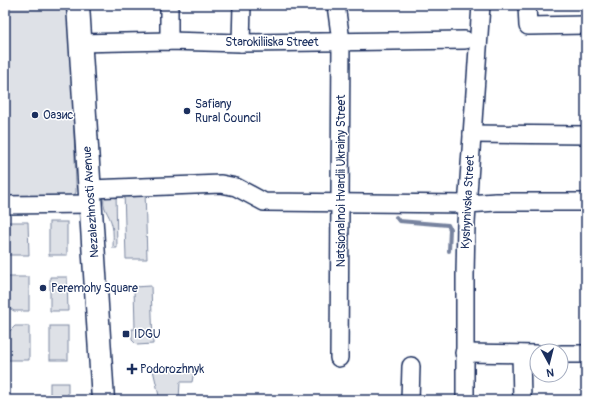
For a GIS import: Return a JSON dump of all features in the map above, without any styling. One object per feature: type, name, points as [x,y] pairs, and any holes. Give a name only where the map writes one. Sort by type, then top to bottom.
[{"type":"main road","name":"Nezalezhnosti Avenue","points":[[78,5],[79,44],[103,400]]},
{"type":"street","points":[[169,5],[169,41]]},
{"type":"street","points":[[241,43],[242,5]]},
{"type":"street","name":"Natsionalnoi Hvardii Ukrainy Street","points":[[336,5],[341,41],[341,202],[338,358]]},
{"type":"street","name":"Kyshynivska Street","points":[[465,400],[464,275],[472,134],[482,5]]},
{"type":"street","points":[[527,5],[528,26],[586,25]]},
{"type":"street","name":"Starokiliiska Street","points":[[79,44],[169,41],[241,43],[462,40]]},
{"type":"street","points":[[472,134],[586,136]]},
{"type":"street","points":[[5,205],[221,184],[236,187],[264,202],[468,204],[496,202],[586,202]]},
{"type":"street","points":[[464,353],[529,354],[522,400]]},
{"type":"street","points":[[569,354],[586,354]]},
{"type":"street","points":[[410,400],[412,366]]},
{"type":"shaded area","points":[[5,5],[69,5],[76,184],[76,192],[74,196],[5,198]]},
{"type":"shaded area","points":[[145,190],[147,259],[126,259],[124,191]]},
{"type":"shaded area","points":[[116,191],[117,248],[113,248],[113,228],[104,207],[104,199],[105,195]]},
{"type":"shaded area","points":[[5,222],[28,222],[29,255],[5,255]]},
{"type":"shaded area","points":[[49,222],[67,222],[67,255],[49,255]]},
{"type":"shaded area","points":[[5,277],[29,277],[29,311],[14,311],[5,307]]},
{"type":"shaded area","points":[[50,277],[67,277],[68,311],[50,311]]},
{"type":"shaded area","points":[[151,286],[153,344],[137,345],[132,340],[132,329],[135,329],[134,287]]},
{"type":"shaded area","points":[[15,326],[29,326],[29,360],[5,360],[5,332],[10,331]]},
{"type":"shaded area","points":[[50,326],[68,326],[68,360],[50,360]]},
{"type":"shaded area","points":[[153,370],[194,371],[192,382],[180,382],[179,400],[160,400]]},
{"type":"shaded area","points":[[50,383],[68,383],[68,400],[50,400]]},
{"type":"waterway","points":[[396,217],[399,221],[448,225],[450,229],[449,251]]},
{"type":"place","name":"Safiany Rural Council","points":[[187,111]]},
{"type":"place","name":"Оазис","points":[[35,115]]},
{"type":"place","name":"Peremohy Square","points":[[43,288]]},
{"type":"place","name":"IDGU","points":[[126,334]]},
{"type":"place","name":"Podorozhnyk","points":[[132,369]]}]
